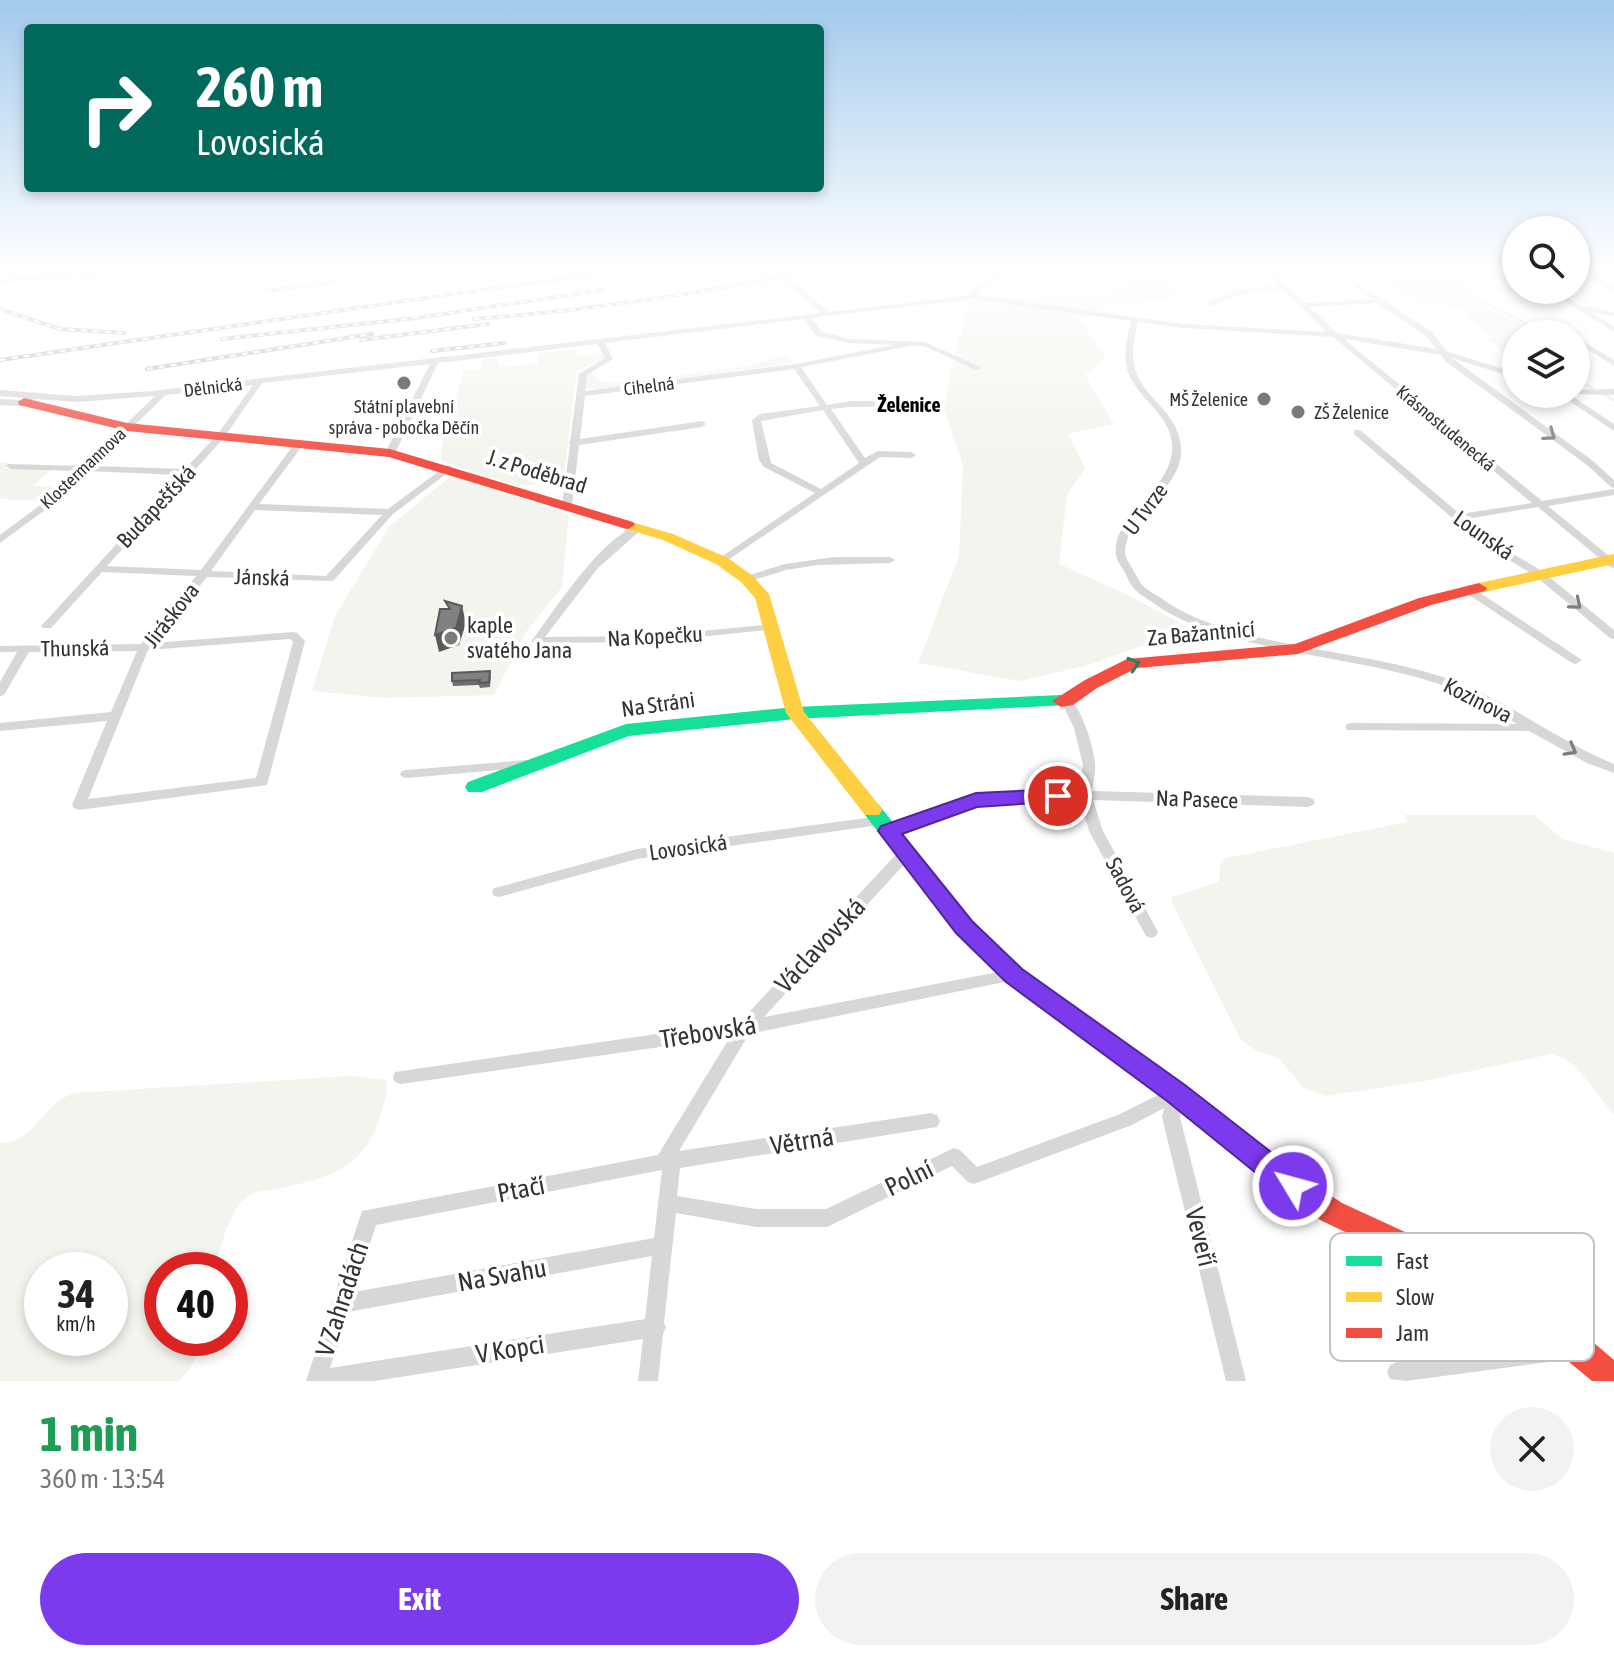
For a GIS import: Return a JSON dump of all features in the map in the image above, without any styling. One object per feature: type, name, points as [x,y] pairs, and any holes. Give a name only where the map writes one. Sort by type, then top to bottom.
[{"type":"street","name":"Dělnická","points":[[13,402],[163,393],[653,336]]},
{"type":"street","points":[[830,336],[850,341],[925,344],[979,368]]},
{"type":"street","name":"U Tvrze","points":[[1132,336],[1127,360],[1131,376],[1166,418],[1177,451],[1173,471],[1125,532],[1120,544],[1122,560],[1130,575],[1152,599],[1192,623],[1236,637],[1298,649]]},
{"type":"street","name":"Krásnostudenecká","points":[[1337,336],[1538,505],[1612,561]]},
{"type":"street","name":"Dělnická","points":[[1344,336],[1444,353],[1502,372]]},
{"type":"street","points":[[1431,336],[1444,353],[1510,406],[1590,463],[1614,485]]},
{"type":"street","points":[[567,506],[583,374],[609,359],[601,343]]},
{"type":"street","name":"Cihelná","points":[[580,394],[796,366],[907,345]]},
{"type":"street","points":[[1590,348],[1614,364]]},
{"type":"street","points":[[390,453],[435,361]]},
{"type":"street","points":[[796,366],[864,463]]},
{"type":"street","name":"Budapešťská","points":[[47,626],[220,437],[260,381]]},
{"type":"street","name":"Dělnická","points":[[0,393],[31,394],[13,402]]},
{"type":"street","name":"Klostermannova","points":[[0,540],[46,505],[163,393]]},
{"type":"street","name":"J. z Poděbrad","points":[[13,402],[127,427],[390,453],[449,468],[638,527],[722,561],[747,579],[763,597],[795,713],[964,927],[1014,975],[1176,1093],[1240,1146],[1332,1212],[1377,1233]]},
{"type":"street","points":[[822,493],[767,465],[756,420],[825,407],[914,403]]},
{"type":"street","points":[[1584,408],[1614,428]]},
{"type":"street","points":[[573,443],[702,424]]},
{"type":"street","name":"Lounská","points":[[1357,432],[1488,543],[1538,573],[1614,636]]},
{"type":"street","name":"Jiráskova","points":[[79,805],[144,647],[202,576],[298,445]]},
{"type":"street","points":[[722,561],[878,454],[911,455]]},
{"type":"street","points":[[11,466],[188,472]]},
{"type":"street","points":[[251,507],[390,512],[449,468]]},
{"type":"street","points":[[1457,518],[1614,492]]},
{"type":"street","name":"Jánská","points":[[99,569],[202,576],[329,579],[390,512]]},
{"type":"street","name":"Na Kopečku","points":[[638,527],[607,550],[589,569],[537,641],[651,639],[773,627]]},
{"type":"street","points":[[747,579],[783,566],[823,559],[890,560]]},
{"type":"street","name":"Za Bažantnicí","points":[[1067,701],[1091,684],[1133,663],[1298,649],[1425,601],[1467,589],[1612,561]]},
{"type":"street","points":[[1467,589],[1576,660]]},
{"type":"street","name":"Thunská","points":[[0,649],[144,647],[293,635],[299,641],[262,782],[79,805]]},
{"type":"street","points":[[0,692],[25,649]]},
{"type":"street","name":"Kozinova","points":[[1298,649],[1388,665],[1424,675],[1475,696],[1530,727]]},
{"type":"street","points":[[795,713],[1067,701]]},
{"type":"street","name":"Sadová","points":[[1067,701],[1080,728],[1089,765],[1085,795],[1096,831],[1151,932]]},
{"type":"street","name":"Na Stráni","points":[[475,787],[626,730],[795,713]]},
{"type":"street","points":[[0,727],[115,716]]},
{"type":"street","name":"Kozinova","points":[[1351,727],[1530,727]]},
{"type":"street","points":[[1530,727],[1583,757],[1614,769]]},
{"type":"street","name":"Na Stráni","points":[[407,774],[532,764]]},
{"type":"street","name":"Na Pasece","points":[[1085,795],[1308,802]]},
{"type":"street","name":"Lovosická","points":[[499,892],[637,854],[885,826],[976,800],[1085,795]]},
{"type":"street","name":"Václavovská","points":[[648,1381],[669,1203],[667,1162],[744,1028],[906,853]]},
{"type":"street","name":"Třebovská","points":[[401,1077],[744,1028],[1014,975]]},
{"type":"street","name":"Polní","points":[[669,1203],[756,1218],[827,1218],[954,1156],[974,1176],[1126,1120],[1176,1093]]},
{"type":"street","name":"Veveří","points":[[1176,1093],[1171,1117],[1236,1381]]},
{"type":"street","name":"Větrná","points":[[667,1162],[931,1121]]},
{"type":"street","name":"Ptačí","points":[[369,1217],[667,1162]]},
{"type":"street","name":"V Zahradách","points":[[316,1380],[369,1217]]},
{"type":"street","name":"Na Svahu","points":[[341,1304],[664,1245]]},
{"type":"street","name":"V Kopci","points":[[316,1380],[656,1327]]},
{"type":"street","points":[[1397,1372],[1480,1361]]},
{"type":"street","name":"J. z Poděbrad","points":[[1592,1361],[1614,1380]]},
{"type":"shaded area","points":[[960,336],[1091,336],[1106,357],[1085,375],[1114,424],[1068,434],[1085,468],[1067,495],[1059,564],[1128,595],[1213,641],[1145,645],[1085,666],[1019,681],[918,663],[959,556],[963,465],[944,409]]},
{"type":"shaded area","points":[[1502,336],[1502,351],[1485,338]]},
{"type":"shaded area","points":[[577,349],[577,356],[604,354],[604,361],[577,370],[563,482],[517,486],[441,461],[442,444],[455,414],[453,406],[464,370],[480,370],[482,359],[497,358],[499,366],[538,364],[539,353]]},
{"type":"shaded area","points":[[785,355],[796,363],[608,389],[584,389],[586,372],[598,380],[614,383],[749,366]]},
{"type":"shaded area","points":[[0,462],[10,463],[6,468],[51,470],[33,486],[56,487],[45,501],[0,499]]},
{"type":"shaded area","points":[[451,476],[569,514],[562,587],[526,632],[494,695],[383,698],[312,691],[335,616],[389,527]]},
{"type":"shaded area","points":[[1404,815],[1534,815],[1563,839],[1614,853],[1614,1114],[1578,1070],[1551,1054],[1420,1082],[1325,1096],[1304,1088],[1278,1058],[1257,1051],[1241,1040],[1172,903],[1172,897],[1219,882],[1220,864],[1226,858],[1408,822]]},
{"type":"shaded area","points":[[350,1076],[386,1080],[386,1096],[371,1139],[351,1162],[325,1176],[247,1197],[230,1220],[220,1252],[144,1252],[144,1356],[196,1356],[178,1381],[0,1381],[0,1143],[23,1136],[63,1098],[75,1093]]},
{"type":"building","points":[[445,601],[462,606],[456,628],[435,635],[440,609],[450,609]]},
{"type":"building","points":[[490,671],[489,682],[452,681],[452,673]]},
{"type":"waterway","points":[[1590,387],[1597,391]]},
{"type":"waterway","points":[[1604,394],[1614,401]]},
{"type":"railway","points":[[0,360],[162,336]]},
{"type":"railway","points":[[222,339],[246,336]]},
{"type":"railway","points":[[147,369],[356,336]]},
{"type":"railway","points":[[361,340],[389,336]]},
{"type":"railway","points":[[432,351],[504,343]]},
{"type":"traffic: fast","points":[[475,787],[626,730],[795,713],[1061,701]]},
{"type":"traffic: fast","points":[[872,810],[964,927],[1014,975],[1083,1026]]},
{"type":"traffic: slow","points":[[628,525],[668,537],[722,561],[747,579],[763,597],[795,713],[872,810]]},
{"type":"traffic: slow","points":[[1479,588],[1614,559]]},
{"type":"traffic: jam","points":[[24,402],[127,427],[390,453],[628,525]]},
{"type":"traffic: jam","points":[[1061,701],[1067,701],[1091,684],[1133,663],[1298,649],[1425,601],[1479,588]]},
{"type":"traffic: jam","points":[[1083,1026],[1176,1093],[1293,1186],[1332,1212],[1377,1233]]},
{"type":"traffic: jam","points":[[1592,1361],[1614,1380]]},
{"type":"place","name":"Státní plavební správa - pobočka Děčín","points":[[404,383]]},
{"type":"place","name":"MŠ Želenice","points":[[1264,399]]},
{"type":"place","name":"ZŠ Želenice","points":[[1298,412]]},
{"type":"place","name":"kaple svatého Jana","points":[[451,638]]},
{"type":"district","name":"Želenice","points":[[909,404]]},
{"type":"route","points":[[1058,796],[976,800],[889,831],[964,927],[1014,975],[1176,1093],[1293,1186]]}]
